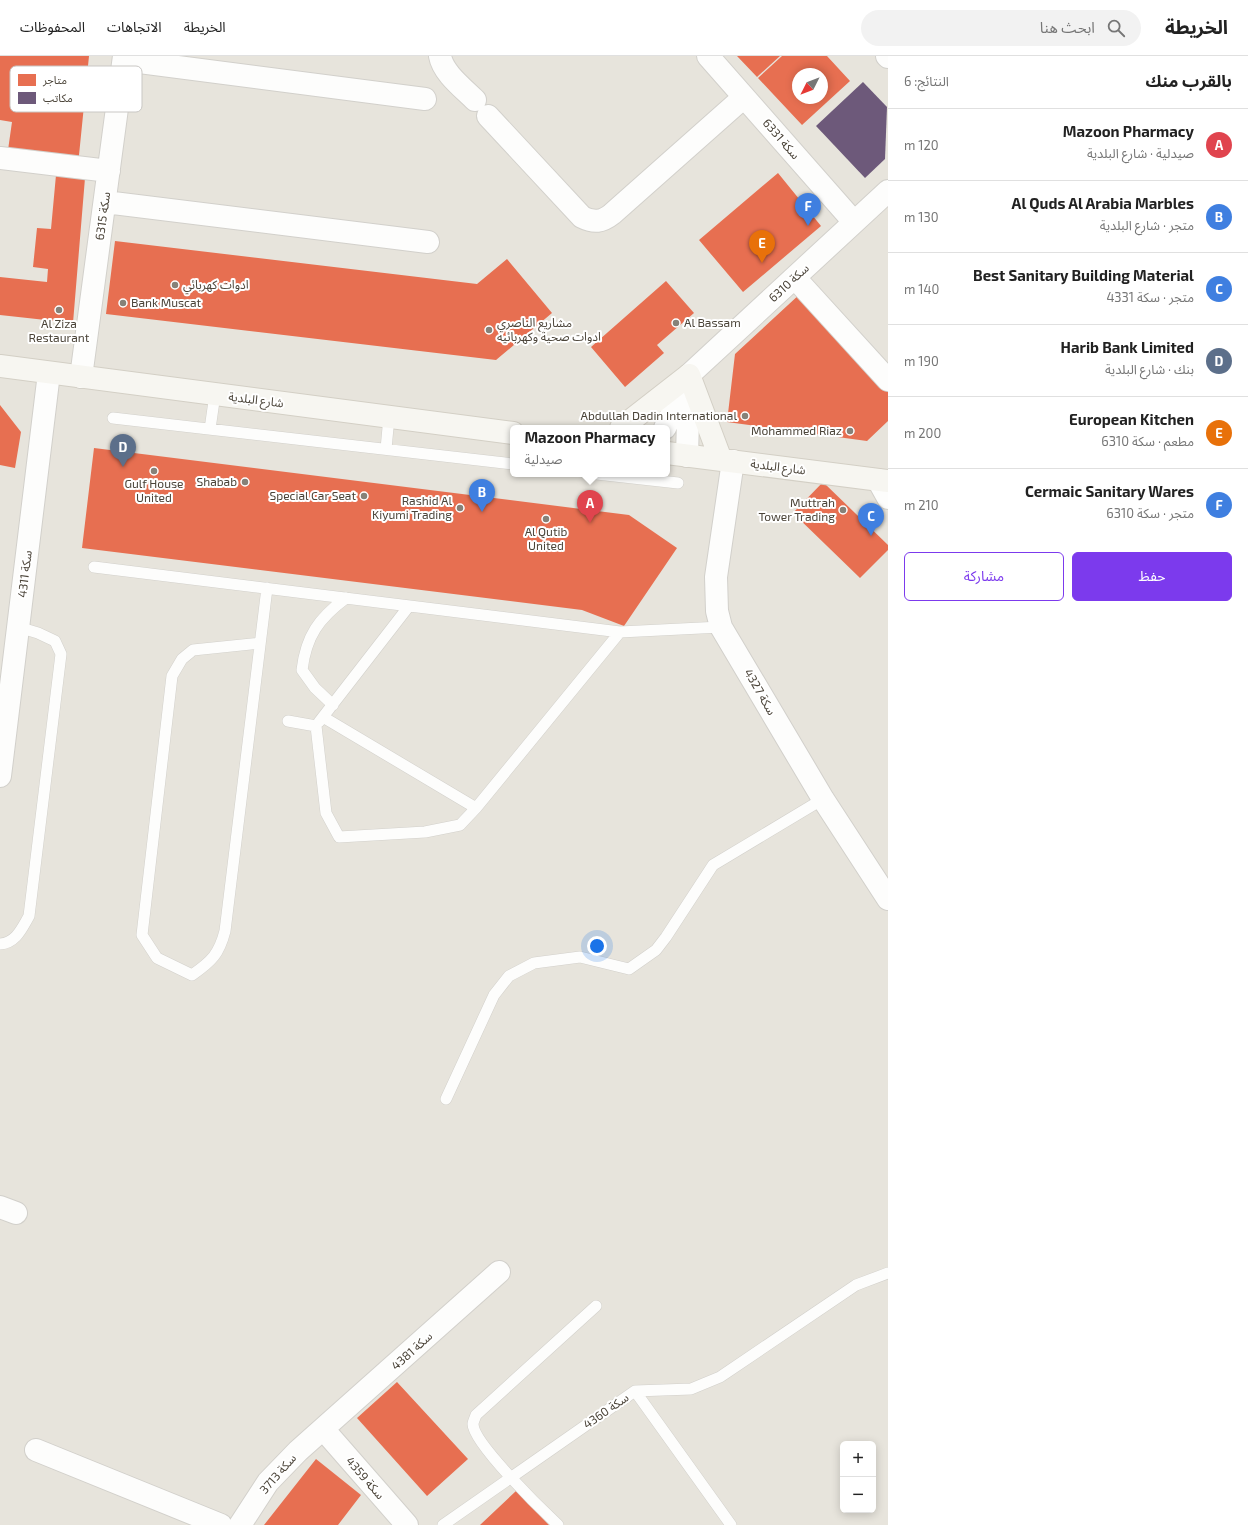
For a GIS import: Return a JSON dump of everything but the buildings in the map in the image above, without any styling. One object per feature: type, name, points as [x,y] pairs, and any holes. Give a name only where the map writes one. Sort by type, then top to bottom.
[{"type":"street","name":"سكة 6331","points":[[708,56],[854,222]]},
{"type":"street","points":[[124,58],[425,99]]},
{"type":"street","points":[[444,58],[481,108],[582,217],[589,221],[598,221],[612,214],[744,97]]},
{"type":"street","name":"سكة 6315","points":[[81,377],[117,112]]},
{"type":"street","points":[[0,158],[109,171]]},
{"type":"street","name":"سكة 6310","points":[[689,375],[888,191]]},
{"type":"street","points":[[105,202],[428,242]]},
{"type":"street","points":[[795,278],[888,380]]},
{"type":"street","name":"شارع البلدية","points":[[0,366],[510,433]]},
{"type":"street","name":"سكة 4311","points":[[0,776],[2,750],[50,373]]},
{"type":"street","points":[[625,425],[689,375]]},
{"type":"street","points":[[666,425],[689,375]]},
{"type":"street","points":[[677,454],[689,375]]},
{"type":"street","points":[[689,375],[727,460]]},
{"type":"street","name":"شارع البلدية","points":[[677,454],[727,460],[885,486]]},
{"type":"street","name":"سكة 4327","points":[[727,460],[716,577],[717,611],[722,627],[823,799],[888,899]]},
{"type":"street","name":"سكة 4381","points":[[324,1430],[499,1272]]},
{"type":"street","name":"سكة 4359","points":[[324,1430],[397,1521]]},
{"type":"street","name":"سكة 3713","points":[[240,1525],[268,1482],[298,1451],[324,1430]]},
{"type":"street","points":[[36,1450],[221,1525]]},
{"type":"lane","points":[[210,429],[215,394]]},
{"type":"lane","points":[[386,449],[389,417]]},
{"type":"lane","points":[[113,418],[510,464]]},
{"type":"lane","points":[[624,477],[678,483]]},
{"type":"lane","points":[[94,567],[620,632],[722,627]]},
{"type":"lane","points":[[260,643],[194,650],[182,659],[172,676],[142,935],[157,958],[192,974],[210,962],[220,948],[225,931],[267,588]]},
{"type":"lane","points":[[333,705],[315,688],[302,670],[305,651],[319,622],[330,610],[346,598]]},
{"type":"lane","points":[[409,606],[319,722],[326,813],[339,837],[432,831],[460,825],[476,808],[620,632]]},
{"type":"lane","points":[[0,944],[6,944],[19,934],[29,916],[61,654],[55,641],[38,633],[18,627]]},
{"type":"lane","points":[[288,720],[319,722],[476,808]]},
{"type":"lane","points":[[446,1099],[494,995],[509,976],[534,963],[580,957],[629,969],[656,950],[713,865],[823,799]]},
{"type":"lane","points":[[635,1391],[691,1389],[720,1377],[856,1285],[888,1273]]},
{"type":"lane","points":[[558,1525],[510,1478],[476,1434],[473,1424],[476,1416],[596,1306]]},
{"type":"lane","name":"سكة 4360","points":[[443,1525],[635,1391],[731,1525]]},
{"type":"shaded area","points":[[0,56],[888,56],[888,1525],[0,1525]]},
{"type":"place","name":"Cermaic Sanitary Wares","points":[[808,226]]},
{"type":"place","name":"European Kitchen","points":[[762,263]]},
{"type":"place","name":"ادوات كهربائي","points":[[175,285]]},
{"type":"place","name":"Bank Muscat","points":[[123,303]]},
{"type":"place","name":"Al Ziza Restaurant","points":[[59,310]]},
{"type":"place","name":"Al Bassam","points":[[676,323]]},
{"type":"place","name":"مشاريع الناصري ادوات صحية وكهربائيه","points":[[489,330]]},
{"type":"place","name":"Abdullah Dadin International","points":[[745,416]]},
{"type":"place","name":"Mohammed Riaz","points":[[850,431]]},
{"type":"place","name":"Harib Bank Limited","points":[[123,467]]},
{"type":"place","name":"Gulf House United","points":[[154,471]]},
{"type":"place","name":"Shabab","points":[[245,482]]},
{"type":"place","name":"Special Car Seat","points":[[364,496]]},
{"type":"place","name":"Rashid Al Kiyumi Trading","points":[[460,508]]},
{"type":"place","name":"Muttrah Tower Trading","points":[[843,510]]},
{"type":"place","name":"Al Quds Al Arabia Marbles","points":[[482,512]]},
{"type":"place","name":"Al Qutib United","points":[[546,519]]},
{"type":"place","name":"Mazoon Pharmacy","points":[[590,523]]},
{"type":"place","name":"Best Sanitary Building Material","points":[[871,536]]}]
